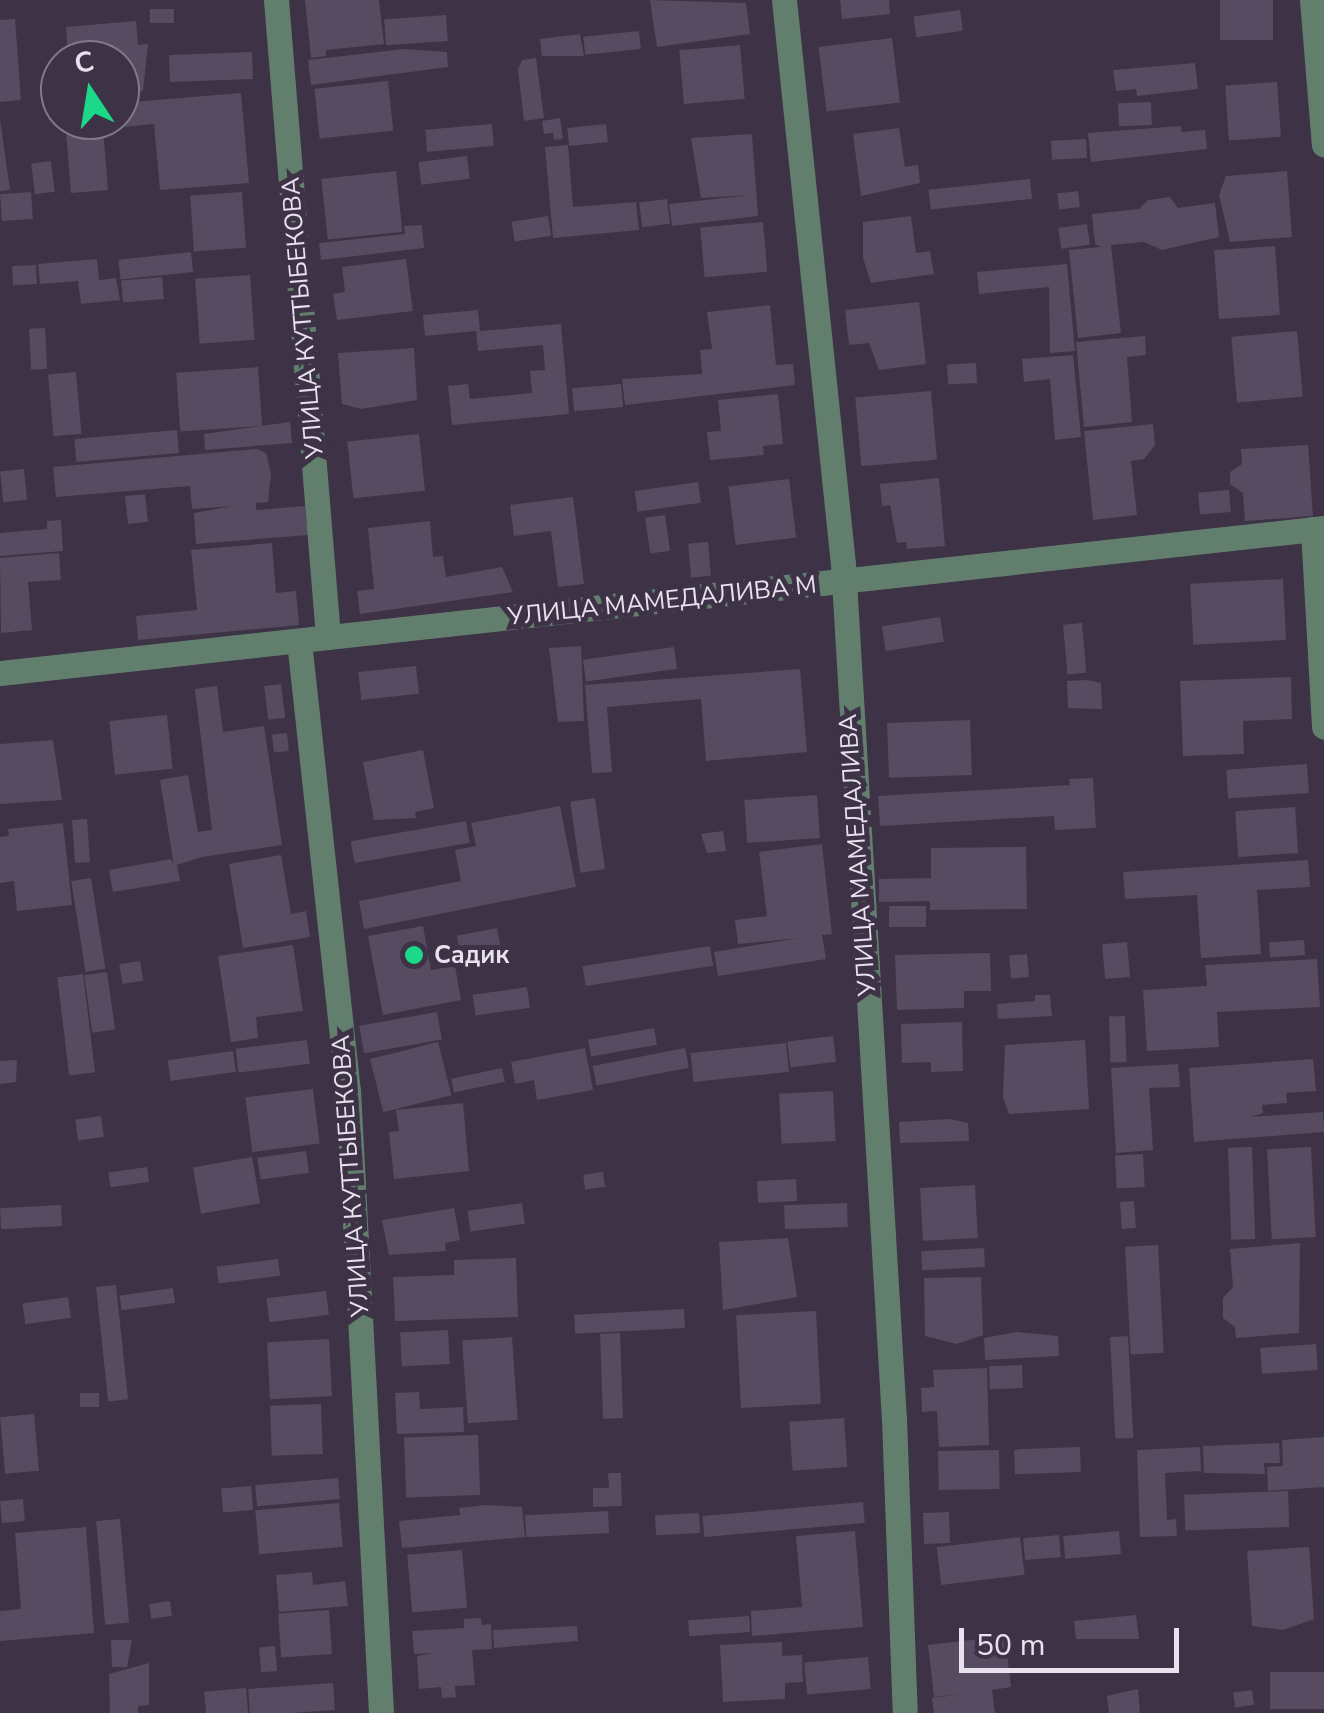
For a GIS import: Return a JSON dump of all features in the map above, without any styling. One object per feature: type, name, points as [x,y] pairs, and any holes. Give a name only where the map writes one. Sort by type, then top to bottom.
[{"type":"street","name":"УЛИЦА КУТТЫБЕКОВА","points":[[276,0],[328,637]]},
{"type":"street","name":"УЛИЦА МАМЕДАЛИВА","points":[[784,0],[841,582],[894,1418],[904,1713]]},
{"type":"street","points":[[1312,0],[1324,145]]},
{"type":"street","name":"УЛИЦА МАМЕДАЛИВА М","points":[[0,673],[1319,528]]},
{"type":"street","points":[[1319,528],[1324,728]]},
{"type":"street","name":"УЛИЦА КУТТЫБЕКОВА","points":[[299,641],[348,1091],[381,1713]]},
{"type":"building","points":[[305,0],[379,0],[384,44],[326,50],[326,56],[311,58]]},
{"type":"building","points":[[650,0],[746,3],[750,34],[657,47]]},
{"type":"building","points":[[840,0],[889,0],[890,14],[842,19]]},
{"type":"building","points":[[1220,0],[1273,0],[1273,40],[1220,40]]},
{"type":"building","points":[[150,9],[174,9],[174,23],[150,23]]},
{"type":"building","points":[[960,10],[963,31],[916,37],[913,17]]},
{"type":"building","points":[[446,15],[448,41],[386,45],[384,19]]},
{"type":"building","points":[[15,19],[21,100],[0,102],[0,20]]},
{"type":"building","points":[[136,21],[138,40],[67,40],[66,27]]},
{"type":"building","points":[[639,31],[641,49],[585,55],[583,37]]},
{"type":"building","points":[[580,34],[584,56],[542,56],[540,39]]},
{"type":"building","points":[[892,38],[900,103],[826,112],[819,47]]},
{"type":"building","points":[[148,44],[140,91],[140,45]]},
{"type":"building","points":[[740,45],[745,99],[684,104],[679,50]]},
{"type":"building","points":[[404,49],[447,52],[448,67],[311,85],[308,60]]},
{"type":"building","points":[[252,52],[253,79],[170,82],[169,55]]},
{"type":"building","points":[[536,58],[544,118],[524,121],[518,69],[522,60]]},
{"type":"building","points":[[1195,63],[1198,89],[1137,96],[1136,89],[1116,91],[1113,70]]},
{"type":"building","points":[[388,81],[393,131],[320,138],[314,89]]},
{"type":"building","points":[[1277,82],[1281,137],[1229,140],[1225,86]]},
{"type":"building","points":[[241,93],[249,183],[160,190],[154,124],[140,125],[140,101]]},
{"type":"building","points":[[1151,102],[1152,125],[1119,126],[1118,103]]},
{"type":"building","points":[[560,118],[563,139],[554,140],[553,133],[544,134],[542,121]]},
{"type":"building","points":[[0,119],[10,190],[0,191]]},
{"type":"building","points":[[492,124],[494,146],[427,152],[425,130]]},
{"type":"building","points":[[606,124],[608,142],[569,146],[567,128]]},
{"type":"building","points":[[1181,126],[1182,132],[1205,130],[1207,149],[1091,162],[1088,133]]},
{"type":"building","points":[[899,128],[905,167],[918,165],[920,183],[861,196],[853,134]]},
{"type":"building","points":[[752,134],[758,216],[672,226],[669,204],[751,195],[701,198],[691,138]]},
{"type":"building","points":[[1086,139],[1087,158],[1052,160],[1051,141]]},
{"type":"building","points":[[67,140],[104,140],[108,190],[71,193]]},
{"type":"building","points":[[568,145],[573,207],[636,202],[639,230],[553,238],[545,147]]},
{"type":"building","points":[[467,156],[470,179],[421,185],[418,162]]},
{"type":"building","points":[[51,161],[55,192],[35,194],[31,163]]},
{"type":"building","points":[[396,171],[402,232],[328,240],[321,179]]},
{"type":"building","points":[[1287,171],[1292,237],[1230,242],[1219,195],[1226,176]]},
{"type":"building","points":[[1030,179],[1032,199],[931,210],[929,190]]},
{"type":"building","points":[[1078,191],[1080,207],[1059,209],[1057,194]]},
{"type":"building","points":[[31,192],[33,219],[2,221],[0,194]]},
{"type":"building","points":[[242,192],[246,248],[194,251],[190,196]]},
{"type":"building","points":[[1170,197],[1178,208],[1215,203],[1219,237],[1162,250],[1144,242],[1111,245],[1121,333],[1078,338],[1069,250],[1101,247],[1095,244],[1092,214],[1139,209],[1148,200]]},
{"type":"building","points":[[667,199],[670,224],[642,227],[639,202]]},
{"type":"building","points":[[548,216],[551,236],[515,242],[511,222]]},
{"type":"building","points":[[911,216],[916,253],[930,251],[934,274],[871,283],[863,258],[863,222]]},
{"type":"building","points":[[763,222],[767,272],[705,277],[700,227]]},
{"type":"building","points":[[1087,224],[1090,245],[1061,249],[1058,228]]},
{"type":"building","points":[[422,225],[424,248],[321,260],[319,243],[405,234],[404,226]]},
{"type":"building","points":[[1275,246],[1280,315],[1219,319],[1214,250]]},
{"type":"building","points":[[191,252],[193,272],[120,280],[118,260]]},
{"type":"building","points":[[97,259],[99,280],[116,278],[120,300],[81,304],[78,281],[40,284],[38,264]]},
{"type":"building","points":[[406,259],[413,311],[337,320],[333,294],[345,292],[342,267]]},
{"type":"building","points":[[1067,264],[1075,351],[1050,353],[1049,287],[979,294],[977,272]]},
{"type":"building","points":[[36,265],[37,284],[13,285],[12,266]]},
{"type":"building","points":[[250,275],[255,340],[200,344],[195,279]]},
{"type":"building","points":[[162,277],[164,299],[123,302],[121,281]]},
{"type":"building","points":[[919,302],[926,364],[879,370],[869,343],[849,345],[845,310]]},
{"type":"building","points":[[770,305],[776,365],[793,364],[795,385],[625,405],[622,379],[702,374],[700,350],[712,349],[707,312]]},
{"type":"building","points":[[478,310],[480,331],[561,324],[569,414],[452,425],[448,386],[468,384],[470,399],[532,393],[530,371],[545,370],[543,345],[478,351],[476,331],[425,336],[423,315]]},
{"type":"building","points":[[45,328],[47,369],[31,370],[29,329]]},
{"type":"building","points":[[1297,331],[1303,397],[1237,403],[1231,337]]},
{"type":"building","points":[[1145,336],[1146,355],[1127,357],[1132,422],[1084,427],[1076,342]]},
{"type":"building","points":[[414,348],[417,400],[361,409],[342,404],[338,353]]},
{"type":"building","points":[[1073,355],[1081,437],[1055,440],[1050,379],[1024,382],[1022,359]]},
{"type":"building","points":[[976,363],[977,383],[948,384],[947,365]]},
{"type":"building","points":[[258,367],[262,426],[180,432],[176,373]]},
{"type":"building","points":[[76,372],[81,434],[54,436],[48,374]]},
{"type":"building","points":[[621,384],[623,407],[574,411],[572,388]]},
{"type":"building","points":[[931,391],[937,460],[861,466],[855,398]]},
{"type":"building","points":[[778,394],[783,444],[763,446],[764,455],[710,460],[707,432],[721,431],[718,400]]},
{"type":"building","points":[[290,422],[292,443],[205,450],[204,434]]},
{"type":"building","points":[[1153,424],[1155,445],[1144,459],[1131,461],[1137,515],[1093,520],[1084,431]]},
{"type":"building","points":[[177,430],[179,453],[76,462],[74,439]]},
{"type":"building","points":[[419,434],[425,491],[353,498],[347,442]]},
{"type":"building","points":[[1308,445],[1313,516],[1245,521],[1243,493],[1230,484],[1230,472],[1242,464],[1241,449]]},
{"type":"building","points":[[257,449],[266,453],[271,474],[268,502],[256,503],[256,510],[305,506],[308,535],[196,544],[194,513],[233,506],[192,509],[190,486],[56,497],[53,467]]},
{"type":"building","points":[[24,469],[27,500],[3,502],[0,472]]},
{"type":"building","points":[[939,478],[945,546],[907,549],[906,542],[897,543],[890,505],[882,506],[880,484]]},
{"type":"building","points":[[789,479],[796,538],[736,545],[728,486]]},
{"type":"building","points":[[698,482],[701,503],[638,512],[635,491]]},
{"type":"building","points":[[1229,490],[1231,512],[1200,515],[1198,493]]},
{"type":"building","points":[[145,494],[148,522],[128,524],[125,496]]},
{"type":"building","points":[[573,497],[584,584],[558,587],[551,531],[514,536],[510,505]]},
{"type":"building","points":[[665,515],[670,551],[650,553],[645,518]]},
{"type":"building","points":[[61,520],[63,551],[0,556],[0,533],[47,529],[47,521]]},
{"type":"building","points":[[430,521],[433,557],[443,556],[446,577],[502,567],[513,592],[360,614],[357,591],[374,589],[368,528]]},
{"type":"building","points":[[708,542],[711,576],[691,578],[688,544]]},
{"type":"building","points":[[272,543],[276,593],[296,591],[299,625],[138,640],[136,616],[197,610],[191,550]]},
{"type":"building","points":[[59,553],[61,580],[28,582],[32,630],[1,633],[0,558]]},
{"type":"building","points":[[1283,579],[1286,640],[1193,645],[1190,584]]},
{"type":"building","points":[[940,617],[944,642],[886,651],[882,626]]},
{"type":"building","points":[[1082,623],[1086,673],[1067,674],[1063,625]]},
{"type":"building","points":[[581,646],[584,721],[558,722],[549,648]]},
{"type":"building","points":[[674,647],[677,669],[586,682],[583,660]]},
{"type":"building","points":[[416,666],[419,694],[361,700],[358,672]]},
{"type":"building","points":[[800,669],[807,752],[706,761],[701,699],[607,707],[612,772],[592,773],[585,685]]},
{"type":"building","points":[[1291,677],[1292,719],[1243,721],[1244,754],[1183,756],[1180,681]]},
{"type":"building","points":[[1067,681],[1101,683],[1102,709],[1068,708]]},
{"type":"building","points":[[281,684],[285,718],[268,720],[264,686]]},
{"type":"building","points":[[217,686],[223,732],[264,726],[282,845],[202,857],[177,865],[180,881],[113,892],[109,870],[171,859],[174,866],[160,780],[188,775],[198,832],[212,830],[195,689]]},
{"type":"building","points":[[167,715],[173,769],[115,775],[109,721]]},
{"type":"building","points":[[970,720],[972,775],[889,778],[887,723]]},
{"type":"building","points":[[287,733],[289,751],[274,752],[272,735]]},
{"type":"building","points":[[53,740],[62,800],[0,804],[0,744]]},
{"type":"building","points":[[423,750],[434,808],[415,812],[416,818],[374,820],[363,762]]},
{"type":"building","points":[[1307,764],[1309,793],[1228,799],[1226,770]]},
{"type":"building","points":[[1093,778],[1096,828],[1055,830],[1054,816],[880,826],[878,796],[1070,785],[1069,779]]},
{"type":"building","points":[[817,795],[820,838],[747,843],[744,800]]},
{"type":"building","points":[[595,798],[605,869],[580,873],[570,801]]},
{"type":"building","points":[[560,806],[576,887],[364,929],[359,901],[461,881],[455,850],[476,846],[471,823]]},
{"type":"building","points":[[1295,807],[1298,853],[1238,857],[1235,811]]},
{"type":"building","points":[[87,819],[90,862],[75,863],[72,820]]},
{"type":"building","points":[[466,821],[470,843],[355,863],[351,841]]},
{"type":"building","points":[[63,823],[72,905],[17,911],[14,881],[0,883],[0,837],[9,836],[8,829]]},
{"type":"building","points":[[723,831],[726,851],[707,853],[701,834]]},
{"type":"building","points":[[822,844],[832,934],[822,935],[826,959],[718,976],[714,952],[799,938],[738,944],[735,920],[767,916],[759,852]]},
{"type":"building","points":[[1026,847],[1027,909],[930,910],[930,901],[879,902],[879,879],[931,878],[931,848]]},
{"type":"building","points":[[281,855],[291,914],[306,911],[310,937],[243,948],[229,864]]},
{"type":"building","points":[[1308,860],[1310,887],[1257,890],[1261,954],[1201,958],[1197,895],[1125,899],[1123,872]]},
{"type":"building","points":[[91,878],[105,969],[86,972],[71,881]]},
{"type":"building","points":[[889,906],[926,906],[926,927],[889,927]]},
{"type":"building","points":[[423,926],[431,970],[455,966],[461,1000],[383,1015],[368,936]]},
{"type":"building","points":[[497,928],[503,958],[463,966],[457,936]]},
{"type":"building","points":[[1304,940],[1305,955],[1270,957],[1269,942]]},
{"type":"building","points":[[1127,942],[1130,977],[1105,979],[1102,944]]},
{"type":"building","points":[[293,945],[303,1011],[256,1017],[258,1038],[231,1042],[218,956]]},
{"type":"building","points":[[710,946],[713,966],[586,986],[583,966]]},
{"type":"building","points":[[990,953],[991,991],[964,991],[964,1008],[897,1010],[895,955]]},
{"type":"building","points":[[1027,954],[1029,977],[1011,978],[1009,956]]},
{"type":"building","points":[[1317,959],[1320,1007],[1217,1012],[1219,1047],[1147,1051],[1143,990],[1207,986],[1205,965]]},
{"type":"building","points":[[140,961],[143,981],[122,984],[119,964]]},
{"type":"building","points":[[107,972],[115,1029],[92,1033],[84,975]]},
{"type":"building","points":[[83,974],[95,1072],[69,1075],[57,977]]},
{"type":"building","points":[[527,987],[530,1008],[475,1015],[473,995]]},
{"type":"building","points":[[1035,995],[1050,995],[1052,1016],[998,1019],[997,1004],[1035,1001]]},
{"type":"building","points":[[437,1012],[442,1040],[364,1053],[359,1026]]},
{"type":"building","points":[[1125,1016],[1127,1062],[1111,1063],[1109,1017]]},
{"type":"building","points":[[962,1022],[963,1071],[931,1072],[931,1062],[902,1063],[901,1024]]},
{"type":"building","points":[[654,1028],[657,1045],[591,1056],[588,1040]]},
{"type":"building","points":[[833,1036],[836,1062],[791,1067],[787,1042]]},
{"type":"building","points":[[307,1040],[310,1064],[238,1073],[236,1049]]},
{"type":"building","points":[[1085,1040],[1089,1109],[1009,1114],[1003,1097],[1005,1045]]},
{"type":"building","points":[[438,1042],[451,1095],[383,1112],[370,1059]]},
{"type":"building","points":[[786,1043],[789,1072],[694,1082],[691,1053]]},
{"type":"building","points":[[585,1048],[593,1090],[537,1100],[534,1080],[515,1084],[511,1062]]},
{"type":"building","points":[[685,1048],[689,1068],[597,1086],[593,1066]]},
{"type":"building","points":[[233,1051],[236,1072],[171,1081],[168,1060]]},
{"type":"building","points":[[1313,1059],[1316,1091],[1286,1093],[1287,1103],[1262,1105],[1263,1113],[1250,1117],[1323,1112],[1324,1132],[1194,1142],[1189,1068]]},
{"type":"building","points":[[17,1060],[16,1082],[0,1084],[0,1061]]},
{"type":"building","points":[[1178,1064],[1180,1087],[1149,1088],[1153,1150],[1116,1153],[1111,1068]]},
{"type":"building","points":[[502,1068],[505,1082],[454,1093],[451,1079]]},
{"type":"building","points":[[313,1089],[320,1144],[252,1152],[246,1097]]},
{"type":"building","points":[[833,1091],[836,1141],[782,1144],[779,1094]]},
{"type":"building","points":[[463,1103],[469,1171],[394,1179],[389,1132],[399,1131],[396,1110]]},
{"type":"building","points":[[101,1116],[104,1137],[78,1140],[75,1120]]},
{"type":"building","points":[[950,1119],[968,1123],[969,1141],[900,1143],[899,1122]]},
{"type":"building","points":[[1252,1147],[1255,1239],[1231,1240],[1228,1148]]},
{"type":"building","points":[[1311,1147],[1316,1237],[1272,1239],[1267,1149]]},
{"type":"building","points":[[306,1151],[309,1173],[261,1180],[257,1158]]},
{"type":"building","points":[[1143,1154],[1145,1187],[1117,1188],[1115,1155]]},
{"type":"building","points":[[252,1157],[260,1203],[201,1214],[193,1167]]},
{"type":"building","points":[[147,1167],[149,1182],[110,1187],[108,1172]]},
{"type":"building","points":[[603,1172],[605,1187],[585,1190],[583,1175]]},
{"type":"building","points":[[796,1179],[797,1201],[758,1203],[757,1181]]},
{"type":"building","points":[[975,1185],[978,1238],[923,1241],[920,1188]]},
{"type":"building","points":[[1134,1201],[1136,1228],[1122,1229],[1120,1202]]},
{"type":"building","points":[[522,1203],[525,1224],[470,1231],[468,1211]]},
{"type":"building","points":[[847,1203],[848,1227],[785,1229],[784,1205]]},
{"type":"building","points":[[61,1205],[62,1226],[1,1229],[0,1208]]},
{"type":"building","points":[[454,1208],[460,1240],[445,1243],[446,1251],[389,1255],[382,1220]]},
{"type":"building","points":[[788,1238],[797,1297],[723,1310],[719,1242]]},
{"type":"building","points":[[1300,1243],[1299,1333],[1236,1338],[1235,1327],[1223,1318],[1223,1298],[1233,1287],[1230,1249]]},
{"type":"building","points":[[1158,1245],[1164,1353],[1131,1355],[1125,1247]]},
{"type":"building","points":[[984,1248],[985,1267],[922,1270],[921,1251]]},
{"type":"building","points":[[516,1258],[518,1317],[395,1321],[393,1277],[454,1275],[454,1260]]},
{"type":"building","points":[[278,1259],[280,1276],[219,1283],[216,1267]]},
{"type":"building","points":[[981,1277],[983,1335],[957,1344],[925,1336],[924,1278]]},
{"type":"building","points":[[116,1285],[128,1399],[108,1401],[96,1287]]},
{"type":"building","points":[[173,1288],[175,1303],[122,1310],[120,1296]]},
{"type":"building","points":[[326,1291],[329,1315],[269,1322],[266,1298]]},
{"type":"building","points":[[68,1297],[71,1318],[25,1324],[22,1303]]},
{"type":"building","points":[[684,1309],[685,1328],[575,1334],[574,1315]]},
{"type":"building","points":[[816,1311],[821,1404],[741,1408],[736,1315]]},
{"type":"building","points":[[448,1330],[450,1364],[402,1366],[400,1333]]},
{"type":"building","points":[[1017,1332],[1058,1336],[1059,1356],[985,1360],[984,1338]]},
{"type":"building","points":[[620,1333],[623,1418],[603,1419],[600,1334]]},
{"type":"building","points":[[1128,1336],[1133,1438],[1115,1439],[1110,1337]]},
{"type":"building","points":[[512,1337],[518,1420],[468,1423],[462,1340]]},
{"type":"building","points":[[329,1339],[332,1396],[270,1399],[267,1342]]},
{"type":"building","points":[[1316,1344],[1318,1370],[1262,1374],[1260,1348]]},
{"type":"building","points":[[1022,1365],[1023,1388],[990,1389],[989,1366]]},
{"type":"building","points":[[987,1368],[989,1445],[939,1447],[937,1411],[922,1412],[921,1388],[934,1387],[933,1370]]},
{"type":"building","points":[[419,1392],[420,1409],[463,1407],[464,1432],[397,1434],[395,1393]]},
{"type":"building","points":[[80,1393],[99,1393],[99,1407],[80,1407]]},
{"type":"building","points":[[321,1404],[323,1454],[272,1456],[270,1406]]},
{"type":"building","points":[[34,1414],[39,1471],[5,1474],[0,1417]]},
{"type":"building","points":[[844,1418],[847,1467],[793,1471],[789,1422]]},
{"type":"building","points":[[478,1435],[480,1495],[406,1498],[404,1438]]},
{"type":"building","points":[[1324,1437],[1324,1487],[1268,1491],[1267,1467],[1283,1466],[1282,1440]]},
{"type":"building","points":[[1279,1443],[1280,1463],[1264,1463],[1265,1474],[1204,1473],[1203,1446]]},
{"type":"building","points":[[1080,1447],[1081,1472],[1015,1474],[1014,1449]]},
{"type":"building","points":[[1200,1447],[1201,1471],[1165,1473],[1167,1520],[1176,1519],[1177,1536],[1140,1537],[1137,1450]]},
{"type":"building","points":[[999,1450],[1000,1489],[939,1490],[938,1451]]},
{"type":"building","points":[[608,1473],[621,1473],[622,1506],[593,1507],[593,1488],[609,1488]]},
{"type":"building","points":[[338,1478],[340,1499],[257,1506],[255,1485]]},
{"type":"building","points":[[251,1486],[253,1510],[223,1513],[221,1489]]},
{"type":"building","points":[[1288,1491],[1289,1527],[1185,1531],[1184,1495]]},
{"type":"building","points":[[23,1499],[25,1521],[2,1523],[0,1501]]},
{"type":"building","points":[[863,1502],[865,1523],[704,1537],[703,1516]]},
{"type":"building","points":[[339,1503],[343,1547],[259,1554],[255,1510]]},
{"type":"building","points":[[522,1507],[525,1537],[402,1548],[399,1521],[460,1515],[459,1508]]},
{"type":"building","points":[[608,1511],[609,1533],[526,1537],[525,1515]]},
{"type":"building","points":[[949,1512],[950,1543],[924,1544],[923,1513]]},
{"type":"building","points":[[699,1513],[700,1533],[656,1535],[655,1515]]},
{"type":"building","points":[[120,1519],[129,1623],[105,1625],[96,1521]]},
{"type":"building","points":[[86,1527],[94,1633],[0,1641],[0,1611],[21,1609],[15,1533]]},
{"type":"building","points":[[855,1531],[863,1627],[752,1636],[751,1611],[802,1607],[796,1536]]},
{"type":"building","points":[[1119,1531],[1121,1554],[1065,1559],[1063,1536]]},
{"type":"building","points":[[1059,1535],[1061,1557],[1025,1560],[1023,1538]]},
{"type":"building","points":[[1020,1537],[1025,1575],[941,1585],[937,1547]]},
{"type":"building","points":[[1309,1547],[1314,1619],[1283,1630],[1252,1626],[1247,1551]]},
{"type":"building","points":[[462,1550],[467,1608],[412,1613],[407,1555]]},
{"type":"building","points":[[312,1572],[313,1585],[345,1581],[348,1606],[279,1612],[276,1575]]},
{"type":"building","points":[[170,1601],[172,1616],[151,1619],[149,1604]]},
{"type":"building","points":[[329,1610],[332,1654],[281,1657],[278,1614]]},
{"type":"building","points":[[1136,1615],[1139,1639],[1076,1639],[1074,1621]]},
{"type":"building","points":[[749,1616],[750,1632],[689,1636],[688,1620]]},
{"type":"building","points":[[481,1618],[482,1625],[491,1624],[492,1649],[472,1650],[475,1685],[455,1686],[456,1697],[442,1698],[441,1687],[419,1689],[417,1656],[434,1653],[414,1654],[412,1631],[464,1628],[464,1619]]},
{"type":"building","points":[[577,1626],[578,1641],[494,1648],[493,1630]]},
{"type":"building","points":[[1005,1636],[1011,1687],[992,1690],[995,1713],[934,1713],[932,1698],[964,1694],[934,1697],[928,1645]]},
{"type":"building","points":[[111,1640],[132,1640],[127,1667],[112,1667]]},
{"type":"building","points":[[782,1642],[782,1656],[802,1655],[803,1682],[785,1683],[785,1699],[723,1702],[720,1645]]},
{"type":"building","points":[[275,1646],[277,1671],[261,1672],[259,1647]]},
{"type":"building","points":[[868,1657],[871,1689],[807,1694],[804,1663]]},
{"type":"building","points":[[149,1663],[149,1705],[138,1706],[138,1713],[110,1713],[109,1674]]},
{"type":"building","points":[[1270,1672],[1324,1672],[1324,1709],[1270,1709]]},
{"type":"building","points":[[333,1683],[335,1710],[250,1713],[248,1689]]},
{"type":"building","points":[[246,1688],[248,1713],[206,1713],[204,1692]]},
{"type":"building","points":[[1138,1689],[1140,1713],[1109,1713],[1107,1696]]},
{"type":"building","points":[[1252,1690],[1254,1705],[1235,1707],[1233,1693]]},
{"type":"place","name":"Садик","points":[[414,955]]}]
